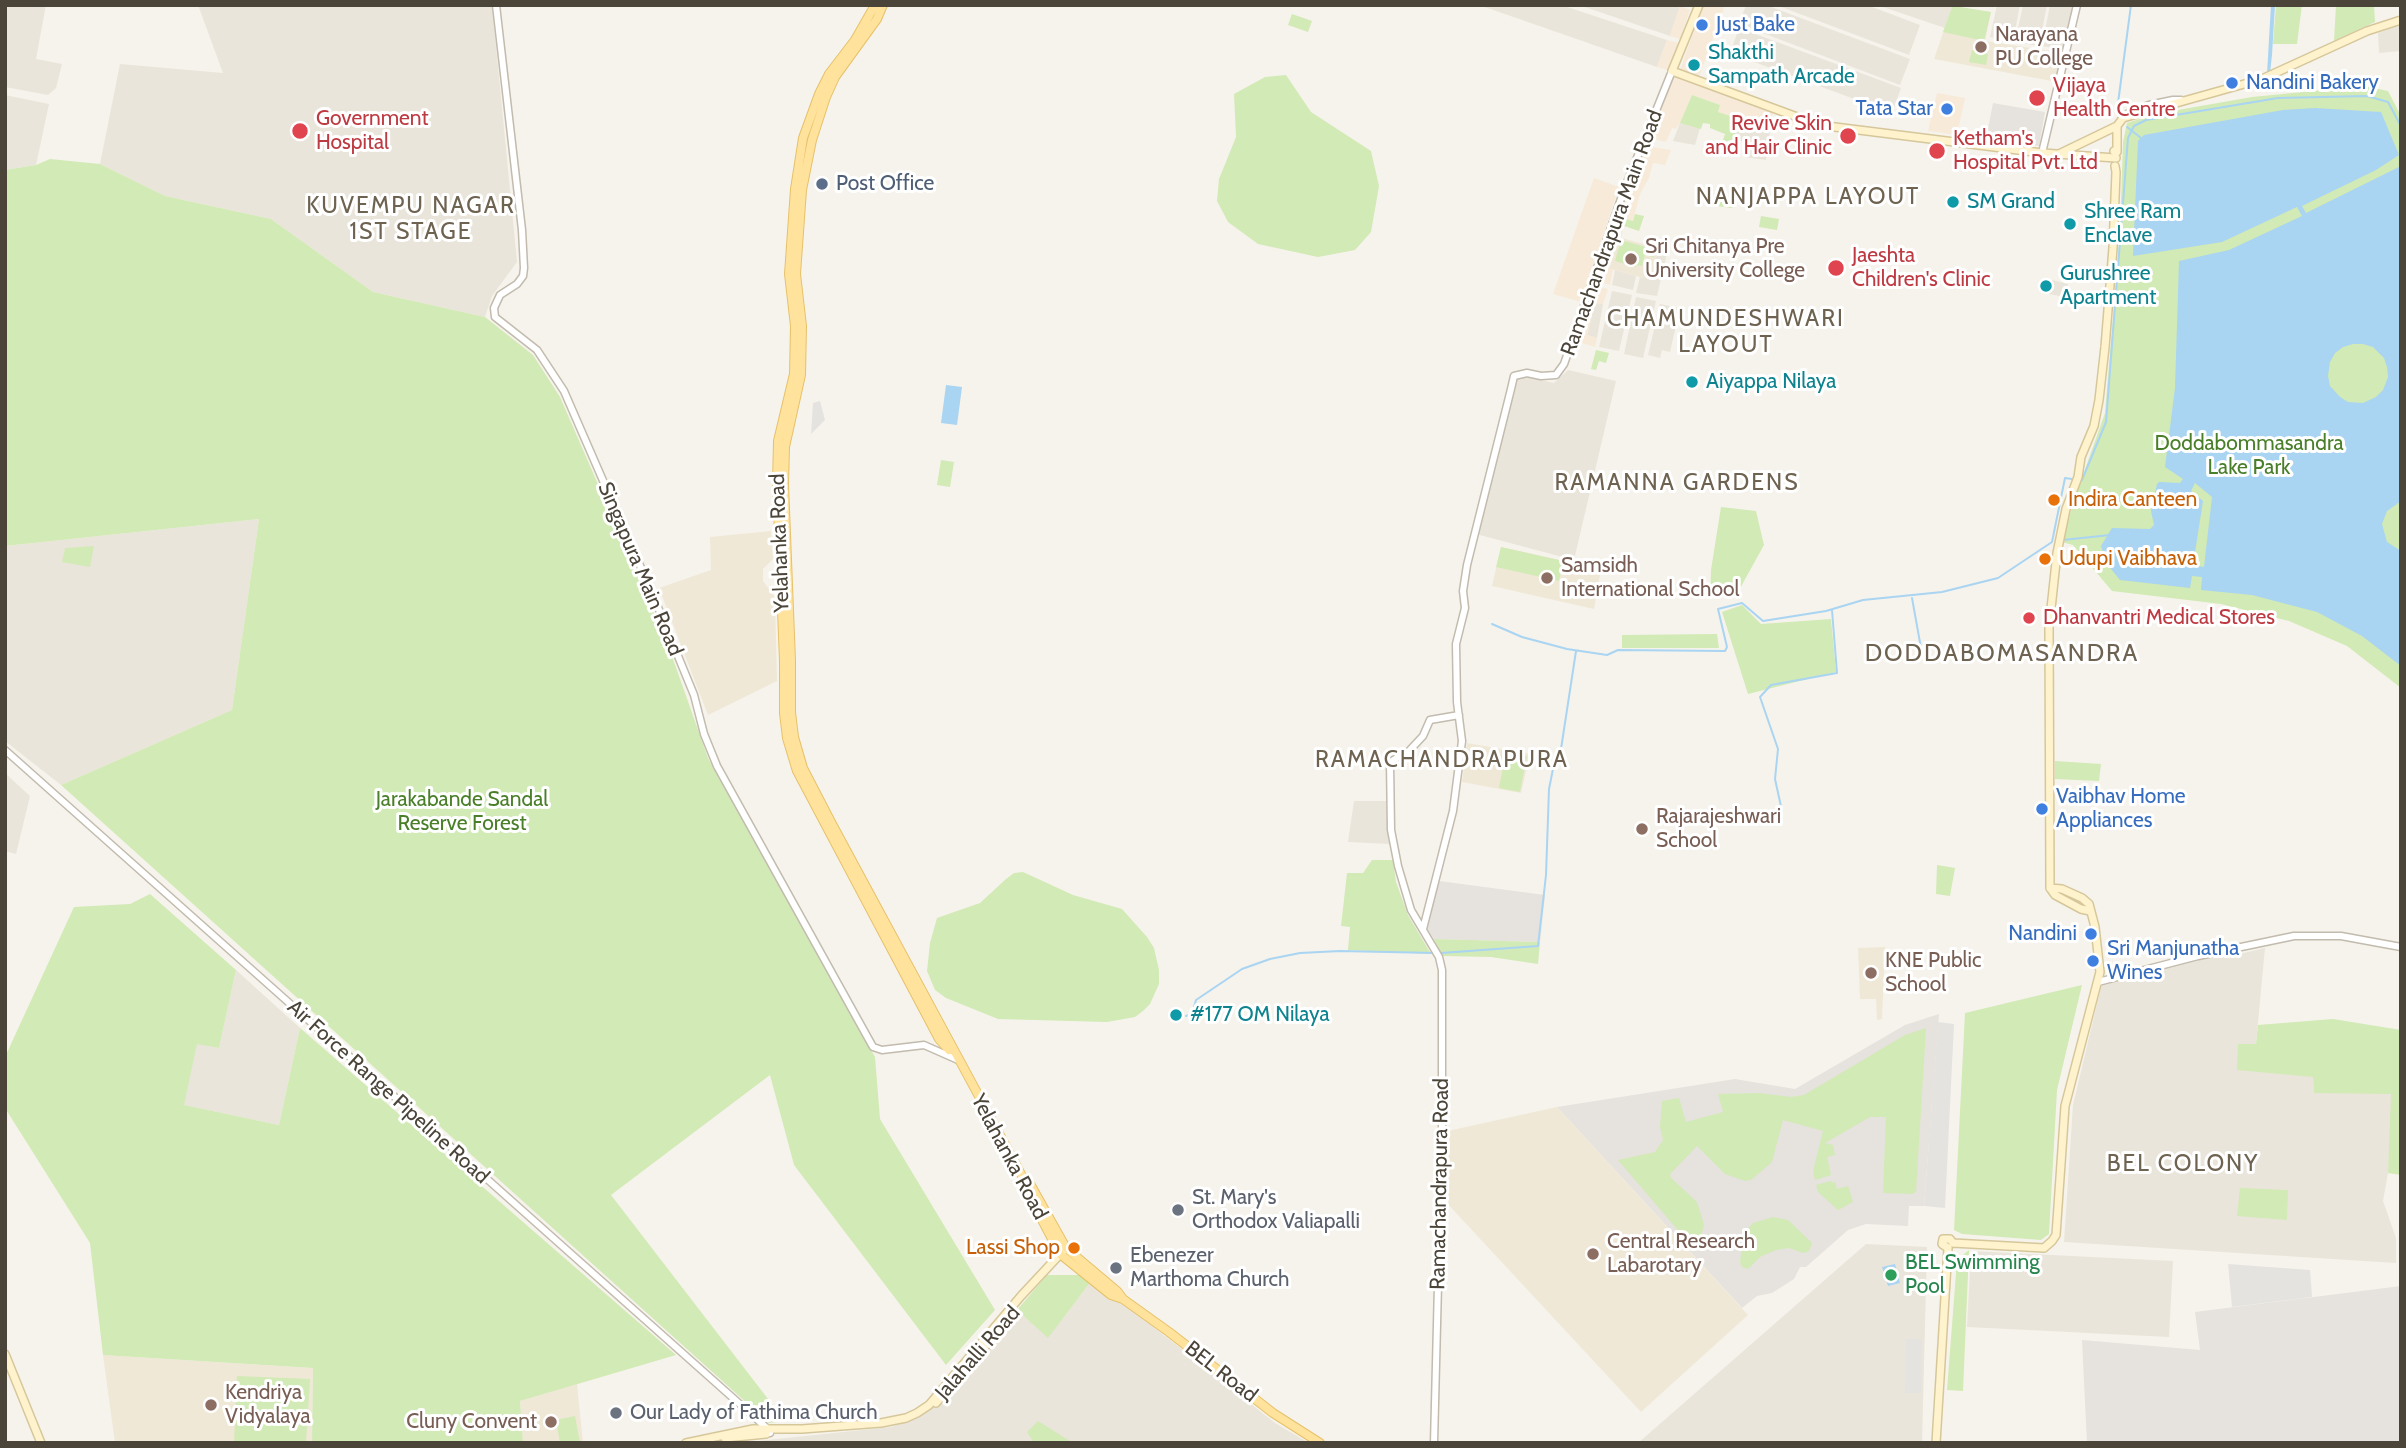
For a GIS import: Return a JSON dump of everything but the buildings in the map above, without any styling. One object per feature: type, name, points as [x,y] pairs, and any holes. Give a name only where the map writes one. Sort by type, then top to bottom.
[{"type":"main road","name":"Yelahanka Road","points":[[876,5],[855,40],[829,74],[803,138],[794,188],[789,274],[795,326],[794,374],[778,441],[777,484],[784,662],[783,713],[797,771],[1022,1176]]},
{"type":"main road","name":"Yelahanka Road","points":[[883,5],[861,44],[835,77],[811,140],[802,190],[796,274],[803,326],[802,375],[785,447],[784,484],[794,737],[803,768],[885,930]]},
{"type":"main road","points":[[1699,5],[1672,71],[1819,125],[2042,153],[2115,158]]},
{"type":"main road","points":[[1936,1443],[1950,1246],[2044,1248],[2056,1235],[2065,1106],[2100,972],[2095,926],[2089,904],[2062,889],[2050,888],[2049,627],[2057,553],[2066,509],[2078,477],[2081,457],[2094,426],[2099,400],[2105,347],[2117,130],[2123,118],[2262,79],[2367,31],[2401,20]]},
{"type":"main road","points":[[2059,154],[2117,130]]},
{"type":"main road","name":"BEL Road","points":[[1022,1176],[1029,1182],[1065,1253],[1111,1295],[1123,1299],[1273,1413],[1320,1443]]},
{"type":"main road","name":"Jalahalli Road","points":[[704,1443],[770,1432],[880,1425],[919,1416],[949,1390],[1065,1253]]},
{"type":"main road","points":[[5,1354],[41,1443]]},
{"type":"main road","points":[[686,1443],[734,1432],[770,1432]]},
{"type":"street","name":"Singapura Main Road","points":[[496,5],[524,268],[523,276],[517,284],[500,295],[494,308],[495,317],[537,350],[564,391],[694,695],[704,734],[717,766],[873,1047],[882,1050],[924,1045],[958,1060]]},
{"type":"street","points":[[2042,153],[2077,5]]},
{"type":"street","name":"Ramachandrapura Main Road","points":[[1423,929],[1453,811],[1462,741],[1457,702],[1456,644],[1465,608],[1463,592],[1467,565],[1514,376],[1527,373],[1556,375],[1563,364],[1624,190],[1672,71]]},
{"type":"street","name":"Ramachandrapura Road","points":[[1434,1443],[1444,992],[1439,957],[1411,911],[1398,866],[1391,830],[1390,762],[1409,751],[1423,736],[1430,720],[1459,715]]},
{"type":"street","name":"Air Force Range Pipeline Road","points":[[5,750],[770,1432]]},
{"type":"street","points":[[2098,982],[2199,956],[2294,936],[2341,936],[2401,947]]},
{"type":"shaded area","points":[[5,5],[46,5],[36,59],[62,64],[56,88],[48,95],[5,87]]},
{"type":"shaded area","points":[[198,5],[492,5],[517,262],[492,296],[485,317],[373,292],[271,219],[165,196],[100,164],[120,64],[223,73]]},
{"type":"shaded area","points":[[1479,5],[1561,5],[1667,40],[1657,67]]},
{"type":"shaded area","points":[[1579,5],[1676,5],[1680,6],[1670,36]]},
{"type":"shaded area","points":[[1703,5],[1725,5],[1699,77],[1680,70]]},
{"type":"shaded area","points":[[1746,5],[1766,5],[1910,59],[1900,85],[1739,24]]},
{"type":"shaded area","points":[[1776,5],[1867,5],[1920,25],[1909,55]]},
{"type":"shaded area","points":[[1997,5],[2020,5],[2013,41],[1990,37]]},
{"type":"shaded area","points":[[2023,5],[2047,5],[2039,46],[2015,42]]},
{"type":"shaded area","points":[[2050,5],[2073,5],[2064,50],[2042,46]]},
{"type":"shaded area","points":[[1680,6],[1690,10],[1680,39],[1670,36]]},
{"type":"shaded area","points":[[1880,6],[1952,7],[1945,28]]},
{"type":"shaded area","name":"Narayana PU College","points":[[1952,7],[1991,12],[1985,41],[2064,53],[2057,82],[1934,59]]},
{"type":"shaded area","points":[[2401,25],[2401,51],[2379,53],[2378,33]]},
{"type":"shaded area","points":[[1739,28],[1901,88],[1892,113],[1730,53]]},
{"type":"shaded area","points":[[1667,40],[1678,43],[1668,70],[1657,67]]},
{"type":"shaded area","points":[[1673,76],[1773,112],[1771,125],[1739,120],[1718,112],[1720,105],[1692,95],[1680,123],[1676,129],[1672,128],[1666,142],[1649,138]]},
{"type":"shaded area","points":[[1937,93],[1965,98],[1957,135],[1928,131]]},
{"type":"shaded area","points":[[5,95],[49,104],[36,165],[5,170]]},
{"type":"shaded area","points":[[1993,103],[2045,112],[2039,146],[1986,139]]},
{"type":"shaded area","points":[[1739,120],[1771,125],[1766,160],[1745,157],[1747,142],[1734,140]]},
{"type":"shaded area","points":[[1680,123],[1700,128],[1695,145],[1673,141]]},
{"type":"shaded area","points":[[1645,146],[1671,150],[1665,165],[1653,163],[1649,178],[1640,194],[1633,221],[1626,219],[1621,238],[1611,235]]},
{"type":"shaded area","points":[[1594,178],[1619,187],[1581,302],[1553,294]]},
{"type":"shaded area","name":"Sri Chitanya Pre University College","points":[[1611,235],[1658,248],[1650,280],[1608,268],[1611,260],[1603,257]]},
{"type":"shaded area","points":[[1658,247],[1668,249],[1657,296],[1636,293],[1640,277],[1650,279]]},
{"type":"shaded area","points":[[1603,257],[1611,260],[1608,268],[1613,269],[1610,285],[1595,280]]},
{"type":"shaded area","points":[[1615,270],[1636,276],[1633,290],[1612,285]]},
{"type":"shaded area","points":[[2052,280],[2068,284],[2065,297],[2049,294]]},
{"type":"shaded area","points":[[1593,285],[1608,289],[1603,304],[1593,303],[1587,335],[1597,338],[1595,347],[1575,341]]},
{"type":"shaded area","points":[[1612,291],[1632,295],[1619,351],[1599,347]]},
{"type":"shaded area","points":[[1636,297],[1656,301],[1643,358],[1624,354]]},
{"type":"shaded area","points":[[1593,302],[1603,304],[1597,338],[1587,335]]},
{"type":"shaded area","points":[[1660,304],[1680,308],[1670,352],[1662,350],[1660,358],[1648,355]]},
{"type":"shaded area","points":[[1568,370],[1616,381],[1574,560],[1476,534],[1517,378],[1528,377],[1554,383]]},
{"type":"shaded area","points":[[820,401],[825,420],[811,434],[813,403]]},
{"type":"shaded area","points":[[259,519],[232,710],[61,785],[5,741],[5,546]]},
{"type":"shaded area","points":[[771,531],[773,559],[763,569],[763,581],[775,597],[777,681],[708,715],[659,588],[711,570],[710,537]]},
{"type":"shaded area","name":"Samsidh International School","points":[[1501,547],[1601,569],[1594,609],[1492,586]]},
{"type":"shaded area","points":[[1467,743],[1530,754],[1521,793],[1462,782]]},
{"type":"shaded area","points":[[5,773],[30,796],[16,854],[5,851]]},
{"type":"shaded area","points":[[1354,801],[1386,801],[1389,844],[1348,842]]},
{"type":"shaded area","points":[[1439,881],[1545,895],[1540,942],[1434,939],[1426,927]]},
{"type":"shaded area","name":"KNE Public School","points":[[1885,947],[1882,1019],[1877,1020],[1876,999],[1860,999],[1858,948]]},
{"type":"shaded area","points":[[2265,948],[2256,1044],[2313,1077],[2314,1093],[2392,1093],[2388,1173],[2383,1201],[2396,1238],[2396,1263],[2064,1242],[2073,1105],[2102,983],[2191,959],[2231,956]]},
{"type":"shaded area","points":[[236,970],[300,1028],[279,1125],[183,1105],[197,1043],[219,1048]]},
{"type":"shaded area","points":[[1939,1014],[1924,1206],[1909,1206],[1908,1226],[1866,1224],[1848,1230],[1806,1267],[1800,1267],[1794,1279],[1772,1293],[1757,1296],[1742,1308],[1557,1107],[1735,1079],[1795,1089],[1905,1025]]},
{"type":"shaded area","points":[[1938,1022],[1954,1024],[1945,1208],[1924,1206]]},
{"type":"shaded area","name":"Central Research Labarotary","points":[[1557,1107],[1748,1315],[1641,1412],[1444,1200],[1443,1132]]},
{"type":"shaded area","points":[[1866,1244],[1927,1247],[1922,1443],[1638,1443]]},
{"type":"shaded area","points":[[1971,1251],[2173,1261],[2169,1337],[1967,1327]]},
{"type":"shaded area","points":[[2228,1264],[2310,1270],[2312,1297],[2232,1307]]},
{"type":"shaded area","points":[[1093,1279],[1275,1423],[1309,1443],[739,1443],[891,1427],[921,1416],[1017,1310],[1048,1337]]},
{"type":"shaded area","points":[[2401,1286],[2401,1443],[2087,1443],[2082,1340],[2200,1350],[2195,1312]]},
{"type":"shaded area","points":[[1906,1339],[1922,1339],[1921,1393],[1905,1393]]},
{"type":"shaded area","name":"Kendriya Vidyalaya","points":[[103,1355],[313,1368],[312,1443],[115,1443]]},
{"type":"shaded area","name":"Cluny Convent","points":[[577,1384],[583,1443],[523,1443],[520,1401]]},
{"type":"green space","points":[[1948,5],[1991,12],[1984,41],[1943,32],[1952,7]]},
{"type":"green space","points":[[2276,5],[2302,5],[2297,44],[2273,44]]},
{"type":"green space","points":[[2336,5],[2374,5],[2375,22],[2334,41]]},
{"type":"green space","points":[[1292,14],[1312,21],[1308,32],[1288,25]]},
{"type":"green space","points":[[1972,50],[1988,54],[1986,65],[1969,62]]},
{"type":"green space","points":[[1286,75],[1311,112],[1371,151],[1379,186],[1371,232],[1355,250],[1318,257],[1258,244],[1228,222],[1217,201],[1219,179],[1236,137],[1234,94],[1265,77]]},
{"type":"green space","name":"Doddabommasandra Lake Park","points":[[2365,86],[2388,91],[2401,116],[2401,688],[2347,646],[2289,621],[2221,604],[2112,591],[2073,545],[2062,542],[2105,413],[2120,232],[2123,142],[2127,123],[2155,114],[2252,97]]},
{"type":"green space","points":[[1692,95],[1720,105],[1718,112],[1739,119],[1733,143],[1723,140],[1725,134],[1710,128],[1710,124],[1703,123],[1701,129],[1680,123]]},
{"type":"green space","name":"Jarakabande Sandal Reserve Forest","points":[[50,159],[100,164],[165,196],[271,219],[373,292],[485,317],[533,355],[560,397],[668,645],[708,758],[875,1057],[880,1119],[995,1310],[946,1365],[794,1165],[770,1075],[611,1195],[785,1421],[769,1423],[61,785],[232,710],[259,519],[5,546],[5,170],[36,165]]},
{"type":"green space","points":[[1730,191],[1735,191],[1732,208],[1717,206],[1721,195],[1729,196]]},
{"type":"green space","points":[[1635,214],[1644,216],[1639,231],[1624,226],[1626,219],[1633,221]]},
{"type":"green space","points":[[1761,216],[1779,219],[1777,230],[1759,227]]},
{"type":"green space","points":[[1621,240],[1656,250],[1654,257],[1645,255],[1642,266],[1636,267],[1615,261]]},
{"type":"green space","points":[[1596,350],[1609,353],[1606,363],[1599,361],[1596,370],[1591,369]]},
{"type":"green space","points":[[941,460],[954,462],[950,487],[937,485]]},
{"type":"green space","points":[[1721,507],[1756,511],[1764,545],[1738,592],[1710,597],[1711,570]]},
{"type":"green space","points":[[94,546],[90,567],[62,562],[65,548]]},
{"type":"green space","points":[[1501,547],[1563,561],[1559,581],[1496,567]]},
{"type":"green space","points":[[1742,605],[1761,624],[1831,619],[1836,672],[1748,694],[1722,612]]},
{"type":"green space","points":[[1717,634],[1719,648],[1622,648],[1622,635]]},
{"type":"green space","points":[[1502,751],[1527,756],[1520,792],[1499,788],[1503,767],[1500,766]]},
{"type":"green space","points":[[2055,761],[2101,764],[2099,781],[2055,779]]},
{"type":"green space","points":[[1372,860],[1393,860],[1396,882],[1408,915],[1431,954],[1348,950],[1350,927],[1341,926],[1347,873],[1363,873]]},
{"type":"green space","points":[[1937,865],[1955,868],[1950,896],[1936,894]]},
{"type":"green space","points":[[1023,872],[1073,895],[1122,909],[1147,937],[1154,948],[1159,984],[1150,1004],[1143,1011],[1135,1017],[1107,1022],[998,1019],[946,998],[935,990],[927,971],[930,943],[937,918],[980,903],[1014,873]]},
{"type":"green space","points":[[150,894],[236,970],[219,1048],[197,1044],[184,1105],[279,1125],[300,1028],[676,1355],[520,1401],[523,1443],[312,1443],[313,1368],[103,1355],[90,1243],[5,1108],[5,1057],[74,907],[130,904]]},
{"type":"green space","points":[[1434,939],[1540,942],[1538,964],[1491,957],[1442,956]]},
{"type":"green space","points":[[2082,985],[2057,1090],[2049,1234],[2041,1240],[1962,1234],[1954,1230],[1965,1013]]},
{"type":"green space","points":[[2333,1019],[2401,1030],[2401,1175],[2388,1173],[2391,1094],[2314,1093],[2313,1077],[2237,1070],[2238,1044],[2256,1044],[2258,1025]]},
{"type":"green space","points":[[1926,1028],[1916,1192],[1912,1194],[1883,1193],[1886,1117],[1870,1117],[1825,1143],[1833,1145],[1835,1155],[1827,1157],[1831,1175],[1815,1180],[1813,1171],[1823,1131],[1783,1120],[1772,1162],[1751,1180],[1745,1181],[1725,1174],[1697,1146],[1670,1174],[1697,1202],[1704,1225],[1697,1249],[1618,1160],[1655,1152],[1663,1140],[1660,1127],[1662,1101],[1679,1098],[1686,1122],[1723,1112],[1718,1094],[1759,1093],[1791,1097],[1804,1095],[1905,1035]]},
{"type":"green space","points":[[1835,1182],[1837,1189],[1848,1186],[1853,1202],[1838,1210],[1818,1192],[1816,1185]]},
{"type":"green space","points":[[2240,1188],[2288,1190],[2287,1220],[2237,1216]]},
{"type":"green space","points":[[1773,1217],[1788,1220],[1812,1243],[1809,1251],[1803,1253],[1789,1248],[1776,1250],[1760,1257],[1748,1269],[1742,1267],[1740,1262],[1744,1233],[1753,1223]]},
{"type":"green space","points":[[1969,1250],[1963,1391],[1947,1390],[1957,1260]]},
{"type":"green space","points":[[1047,1275],[1085,1275],[1092,1280],[1048,1338],[1017,1310]]},
{"type":"green space","points":[[237,1376],[310,1379],[306,1443],[234,1443]]},
{"type":"green space","points":[[575,1416],[580,1443],[560,1443],[556,1420]]},
{"type":"green space","points":[[1038,1421],[1073,1443],[1034,1443],[1027,1432]]},
{"type":"water","points":[[2271,5],[2275,5],[2270,73],[2267,74]]},
{"type":"water","name":"Doddabommasandra Lake Park","points":[[2315,108],[2381,112],[2399,155],[2376,170],[2302,206],[2306,213],[2401,166],[2401,501],[2387,511],[2382,524],[2387,542],[2401,551],[2401,666],[2362,636],[2317,612],[2252,595],[2201,590],[2202,577],[2192,576],[2190,588],[2120,580],[2107,564],[2101,546],[2112,528],[2150,529],[2154,525],[2151,511],[2157,484],[2180,483],[2183,479],[2165,467],[2175,388],[2179,261],[2229,250],[2302,216],[2297,207],[2222,242],[2133,256],[2138,141],[2144,135],[2283,110]],"holes":[[[2353,344],[2373,347],[2384,358],[2387,367],[2388,377],[2383,390],[2363,403],[2348,402],[2340,397],[2330,386],[2328,376],[2330,362],[2335,353]],[[2195,483],[2212,497],[2204,567],[2193,565],[2203,501],[2191,491]]]},
{"type":"water","points":[[946,385],[962,387],[957,425],[941,423]]},
{"type":"water","name":"BEL Swimming Pool","points":[[1895,1264],[1900,1283],[1888,1286],[1882,1267]]},
{"type":"waterway","points":[[2119,119],[2118,103],[2131,5]]},
{"type":"waterway","points":[[2082,480],[2106,422],[2128,138],[2134,126],[2146,120],[2278,98],[2367,96],[2388,102],[2401,126]]},
{"type":"waterway","points":[[2127,127],[2141,138]]},
{"type":"waterway","points":[[1492,624],[1522,637],[1567,649],[1607,655],[1618,650],[1725,651],[1727,647],[1718,609],[1742,603],[1763,621],[1826,611],[1863,600],[1942,592],[1998,578],[2052,542],[2065,478],[2072,479]]},
{"type":"waterway","points":[[2063,540],[2110,535]]},
{"type":"waterway","points":[[1912,598],[1921,648]]},
{"type":"waterway","points":[[1782,811],[1775,779],[1778,749],[1760,697],[1771,685],[1837,673],[1832,610]]},
{"type":"waterway","points":[[1441,953],[1538,946],[1546,875],[1549,789],[1561,749],[1576,651]]},
{"type":"waterway","points":[[1186,1016],[1192,1014],[1196,1000],[1242,969],[1270,959],[1300,953],[1340,951],[1435,953]]},
{"type":"place","name":"Just Bake","points":[[1702,25]]},
{"type":"place","name":"Narayana PU College","points":[[1981,47]]},
{"type":"place","name":"Shakthi Sampath Arcade","points":[[1694,65]]},
{"type":"place","name":"Nandini Bakery","points":[[2232,83]]},
{"type":"place","name":"Vijaya Health Centre","points":[[2037,98]]},
{"type":"place","name":"Tata Star","points":[[1947,109]]},
{"type":"place","name":"Government Hospital","points":[[300,131]]},
{"type":"place","name":"Revive Skin and Hair Clinic","points":[[1848,136]]},
{"type":"place","name":"Ketham's Hospital Pvt. Ltd","points":[[1937,151]]},
{"type":"place","name":"Post Office","points":[[822,184]]},
{"type":"place","name":"SM Grand","points":[[1953,202]]},
{"type":"place","name":"Shree Ram Enclave","points":[[2070,224]]},
{"type":"place","name":"Sri Chitanya Pre University College","points":[[1631,259]]},
{"type":"place","name":"Jaeshta Children's Clinic","points":[[1836,268]]},
{"type":"place","name":"Gurushree Apartment","points":[[2046,286]]},
{"type":"place","name":"Aiyappa Nilaya","points":[[1692,382]]},
{"type":"place","name":"Indira Canteen","points":[[2054,500]]},
{"type":"place","name":"Udupi Vaibhava","points":[[2045,559]]},
{"type":"place","name":"Samsidh International School","points":[[1547,578]]},
{"type":"place","name":"Dhanvantri Medical Stores","points":[[2029,618]]},
{"type":"place","name":"Vaibhav Home Appliances","points":[[2042,809]]},
{"type":"place","name":"Rajarajeshwari School","points":[[1642,829]]},
{"type":"place","name":"Nandini","points":[[2091,934]]},
{"type":"place","name":"Sri Manjunatha Wines","points":[[2093,961]]},
{"type":"place","name":"KNE Public School","points":[[1871,973]]},
{"type":"place","name":"#177 OM Nilaya","points":[[1176,1015]]},
{"type":"place","name":"St. Mary's Orthodox Valiapalli","points":[[1178,1210]]},
{"type":"place","name":"Lassi Shop","points":[[1074,1248]]},
{"type":"place","name":"Central Research Labarotary","points":[[1593,1254]]},
{"type":"place","name":"Ebenezer Marthoma Church","points":[[1116,1268]]},
{"type":"place","name":"BEL Swimming Pool","points":[[1891,1275]]},
{"type":"place","name":"Kendriya Vidyalaya","points":[[211,1405]]},
{"type":"place","name":"Our Lady of Fathima Church","points":[[616,1413]]},
{"type":"place","name":"Cluny Convent","points":[[551,1422]]},
{"type":"district","name":"NANJAPPA LAYOUT","points":[[1808,197]]},
{"type":"district","name":"KUVEMPU NAGAR 1ST STAGE","points":[[411,219]]},
{"type":"district","name":"CHAMUNDESHWARI LAYOUT","points":[[1726,332]]},
{"type":"district","name":"RAMANNA GARDENS","points":[[1677,483]]},
{"type":"district","name":"DODDABOMASANDRA","points":[[2002,654]]},
{"type":"district","name":"RAMACHANDRAPURA","points":[[1442,760]]},
{"type":"district","name":"BEL COLONY","points":[[2183,1164]]}]
